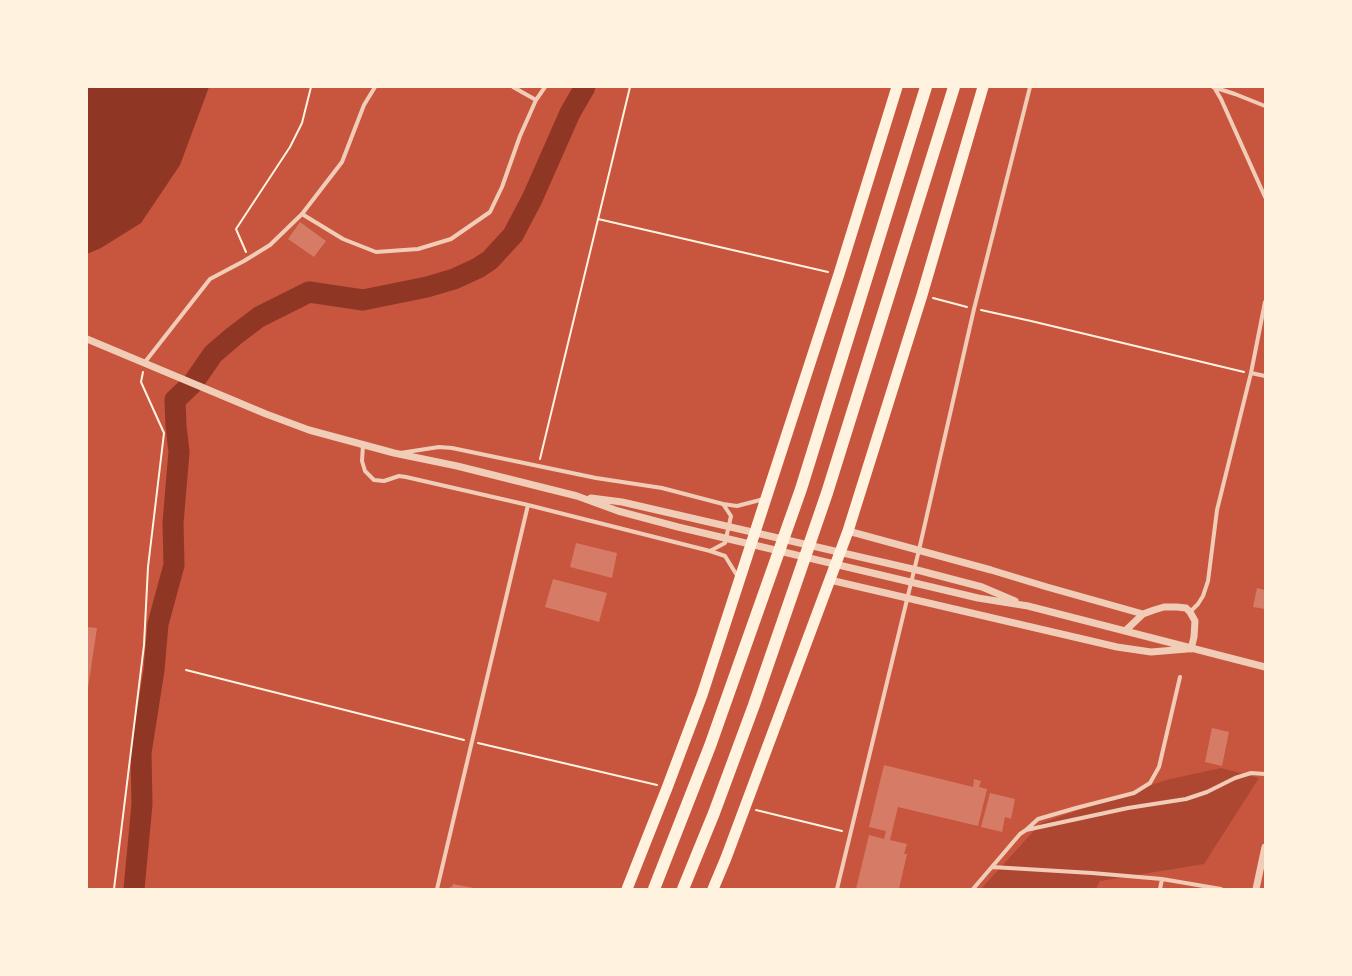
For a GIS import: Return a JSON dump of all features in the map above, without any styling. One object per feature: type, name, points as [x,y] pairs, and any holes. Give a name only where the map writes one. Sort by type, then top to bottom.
[{"type":"highway","points":[[627,889],[702,695],[839,274],[897,87]]},
{"type":"highway","points":[[654,889],[710,746],[801,489],[926,87]]},
{"type":"highway","points":[[683,889],[714,813],[754,705],[828,493],[954,87]]},
{"type":"highway","points":[[713,889],[848,531],[922,295],[983,87]]},
{"type":"street","points":[[145,362],[210,279],[248,259],[270,245],[302,214],[342,162],[364,105],[375,87]]},
{"type":"street","points":[[513,87],[536,100]]},
{"type":"street","points":[[302,214],[343,239],[376,252],[418,249],[451,239],[490,212],[502,187],[520,136],[536,100],[544,87]]},
{"type":"street","points":[[837,889],[919,550],[974,309],[1030,87]]},
{"type":"street","points":[[1213,87],[1265,106]]},
{"type":"street","points":[[1213,87],[1222,99],[1265,197]]},
{"type":"street","points":[[1190,612],[1198,604],[1208,581],[1217,510],[1251,373],[1265,302]]},
{"type":"street","points":[[87,339],[145,362],[266,414],[309,430],[394,453],[457,466],[577,496],[618,511],[678,527],[978,598],[1028,606],[1265,667]]},
{"type":"street","points":[[1251,373],[1265,376]]},
{"type":"street","points":[[363,445],[362,462],[365,472],[374,480],[384,481],[398,476],[406,477],[710,551],[725,556],[740,581]]},
{"type":"street","points":[[394,453],[439,447],[452,448],[596,478],[662,488],[723,504],[737,506],[767,498]]},
{"type":"street","points":[[577,496],[622,502],[681,514],[921,571],[982,587],[1028,606]]},
{"type":"street","points":[[710,551],[725,543],[731,516],[723,504]]},
{"type":"street","points":[[437,889],[528,506]]},
{"type":"street","points":[[848,531],[1143,614]]},
{"type":"street","points":[[830,580],[1117,647],[1151,652],[1191,649]]},
{"type":"street","points":[[1125,631],[1143,614],[1164,607],[1186,608],[1195,621],[1194,637],[1191,649]]},
{"type":"street","points":[[973,889],[1020,834],[1038,819],[1134,793],[1150,783],[1159,767],[1180,677]]},
{"type":"street","points":[[1026,830],[1128,808],[1186,799],[1207,792],[1235,778],[1251,773],[1265,774]]},
{"type":"street","points":[[1256,889],[1265,847]]},
{"type":"street","points":[[992,867],[1162,879],[1221,889]]},
{"type":"street","points":[[1160,889],[1162,879]]},
{"type":"path","points":[[248,259],[236,229],[290,147],[302,123],[311,87]]},
{"type":"path","points":[[538,466],[630,87]]},
{"type":"path","points":[[598,219],[839,274]]},
{"type":"path","points":[[922,295],[974,309],[1251,373]]},
{"type":"path","points":[[114,889],[144,645],[148,567],[164,433],[141,382],[145,362]]},
{"type":"path","points":[[186,670],[472,742],[667,788]]},
{"type":"path","points":[[745,807],[850,833]]},
{"type":"shaded area","points":[[87,87],[209,87],[180,165],[141,223],[101,248],[87,254]]},
{"type":"shaded area","points":[[1221,768],[1259,778],[1204,864],[1100,881],[1096,889],[981,889],[1041,823],[1166,780]]},
{"type":"building","points":[[300,222],[326,241],[314,257],[288,239]]},
{"type":"building","points":[[576,543],[617,553],[612,578],[570,567]]},
{"type":"building","points":[[553,579],[607,593],[599,622],[545,607]]},
{"type":"building","points":[[1257,588],[1265,590],[1265,609],[1253,607]]},
{"type":"building","points":[[87,627],[97,628],[88,688],[87,688]]},
{"type":"building","points":[[1212,728],[1229,732],[1222,766],[1205,762]]},
{"type":"building","points":[[884,765],[973,787],[974,779],[981,781],[979,787],[987,789],[978,826],[898,807],[890,840],[907,844],[904,854],[907,854],[899,889],[856,889],[869,835],[884,839],[886,831],[869,827]]},
{"type":"building","points":[[990,793],[1015,799],[1011,819],[1005,817],[1002,832],[981,827]]},
{"type":"building","points":[[453,884],[474,888],[449,889]]},
{"type":"waterway","points":[[134,889],[142,804],[141,753],[154,670],[158,624],[174,565],[173,523],[179,452],[175,400],[193,383],[213,354],[234,336],[259,317],[309,292],[363,300],[427,287],[454,279],[478,268],[490,260],[513,235],[532,199],[570,113],[585,87]]}]
